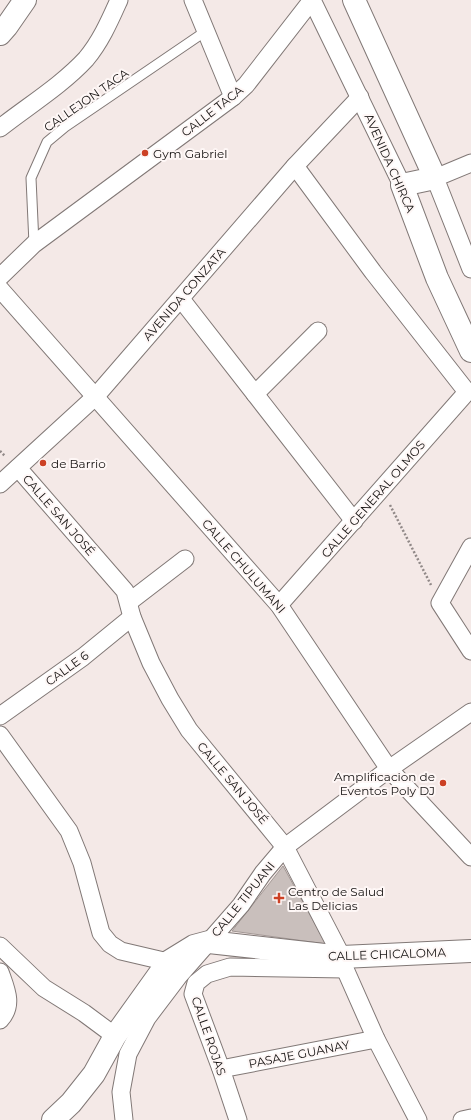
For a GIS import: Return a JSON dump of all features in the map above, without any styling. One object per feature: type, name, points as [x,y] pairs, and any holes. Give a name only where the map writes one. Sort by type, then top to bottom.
[{"type":"main road","points":[[0,34],[25,0]]},
{"type":"main road","points":[[354,0],[436,178],[402,185]]},
{"type":"main road","name":"AVENIDA CHIRCA","points":[[402,185],[436,278],[471,351]]},
{"type":"main road","name":"CALLE TIPUANI","points":[[53,1120],[71,1103],[94,1074],[115,1036],[168,962],[194,946],[209,942]]},
{"type":"main road","name":"CALLE CHICALOMA","points":[[209,942],[343,963],[471,951]]},
{"type":"street","points":[[0,128],[86,59],[105,31],[119,0]]},
{"type":"street","points":[[193,0],[233,97]]},
{"type":"street","name":"CALLE TACA","points":[[0,277],[34,244],[233,97],[246,85],[312,0]]},
{"type":"street","name":"AVENIDA CHIRCA","points":[[312,0],[402,185]]},
{"type":"street","name":"AVENIDA CONZATA","points":[[0,484],[96,396],[295,166],[360,97]]},
{"type":"street","points":[[471,163],[436,178],[471,269]]},
{"type":"street","name":"CALLE GENERAL OLMOS","points":[[280,605],[467,392],[373,272],[295,166]]},
{"type":"street","name":"CALLE CHULUMANI","points":[[0,289],[280,605],[389,769],[471,857]]},
{"type":"street","points":[[181,299],[354,520]]},
{"type":"street","points":[[256,394],[318,331]]},
{"type":"street","name":"CALLE SAN JOSÉ","points":[[18,468],[125,591],[151,663],[189,730],[286,847],[343,963],[376,1039],[418,1120]]},
{"type":"street","points":[[471,547],[440,603],[471,651]]},
{"type":"street","name":"CALLE 6","points":[[0,716],[83,657],[185,559]]},
{"type":"street","name":"CALLE TIPUANI","points":[[209,942],[241,905],[263,873],[286,847],[389,769],[471,712]]},
{"type":"street","points":[[0,735],[69,831],[82,863],[101,933],[110,944],[121,951],[168,962]]},
{"type":"street","points":[[124,1120],[121,1092],[128,1054],[147,1018],[209,942]]},
{"type":"street","points":[[0,946],[44,988],[84,1013],[115,1036]]},
{"type":"street","name":"CALLE ROJAS","points":[[238,1120],[193,994],[196,983],[207,974],[230,967],[343,963]]},
{"type":"street","points":[[0,972],[8,994],[8,1005],[5,1015],[0,1020]]},
{"type":"street","name":"PASAJE GUANAY","points":[[221,1070],[376,1039]]},
{"type":"street","points":[[462,1120],[471,1118]]},
{"type":"lane","name":"CALLEJON TACA","points":[[34,244],[31,178],[48,142],[206,31]]},
{"type":"path","points":[[382,489],[440,603]]},
{"type":"building","name":"Centro de Salud Las Delicias","points":[[283,866],[326,944],[232,931]]},
{"type":"place","name":"Gym Gabriel","points":[[145,153]]},
{"type":"place","name":"de Barrio","points":[[43,463]]},
{"type":"place","name":"Amplificacion de Eventos Poly DJ","points":[[443,783]]},
{"type":"place","name":"Centro de Salud Las Delicias","points":[[279,898]]}]
